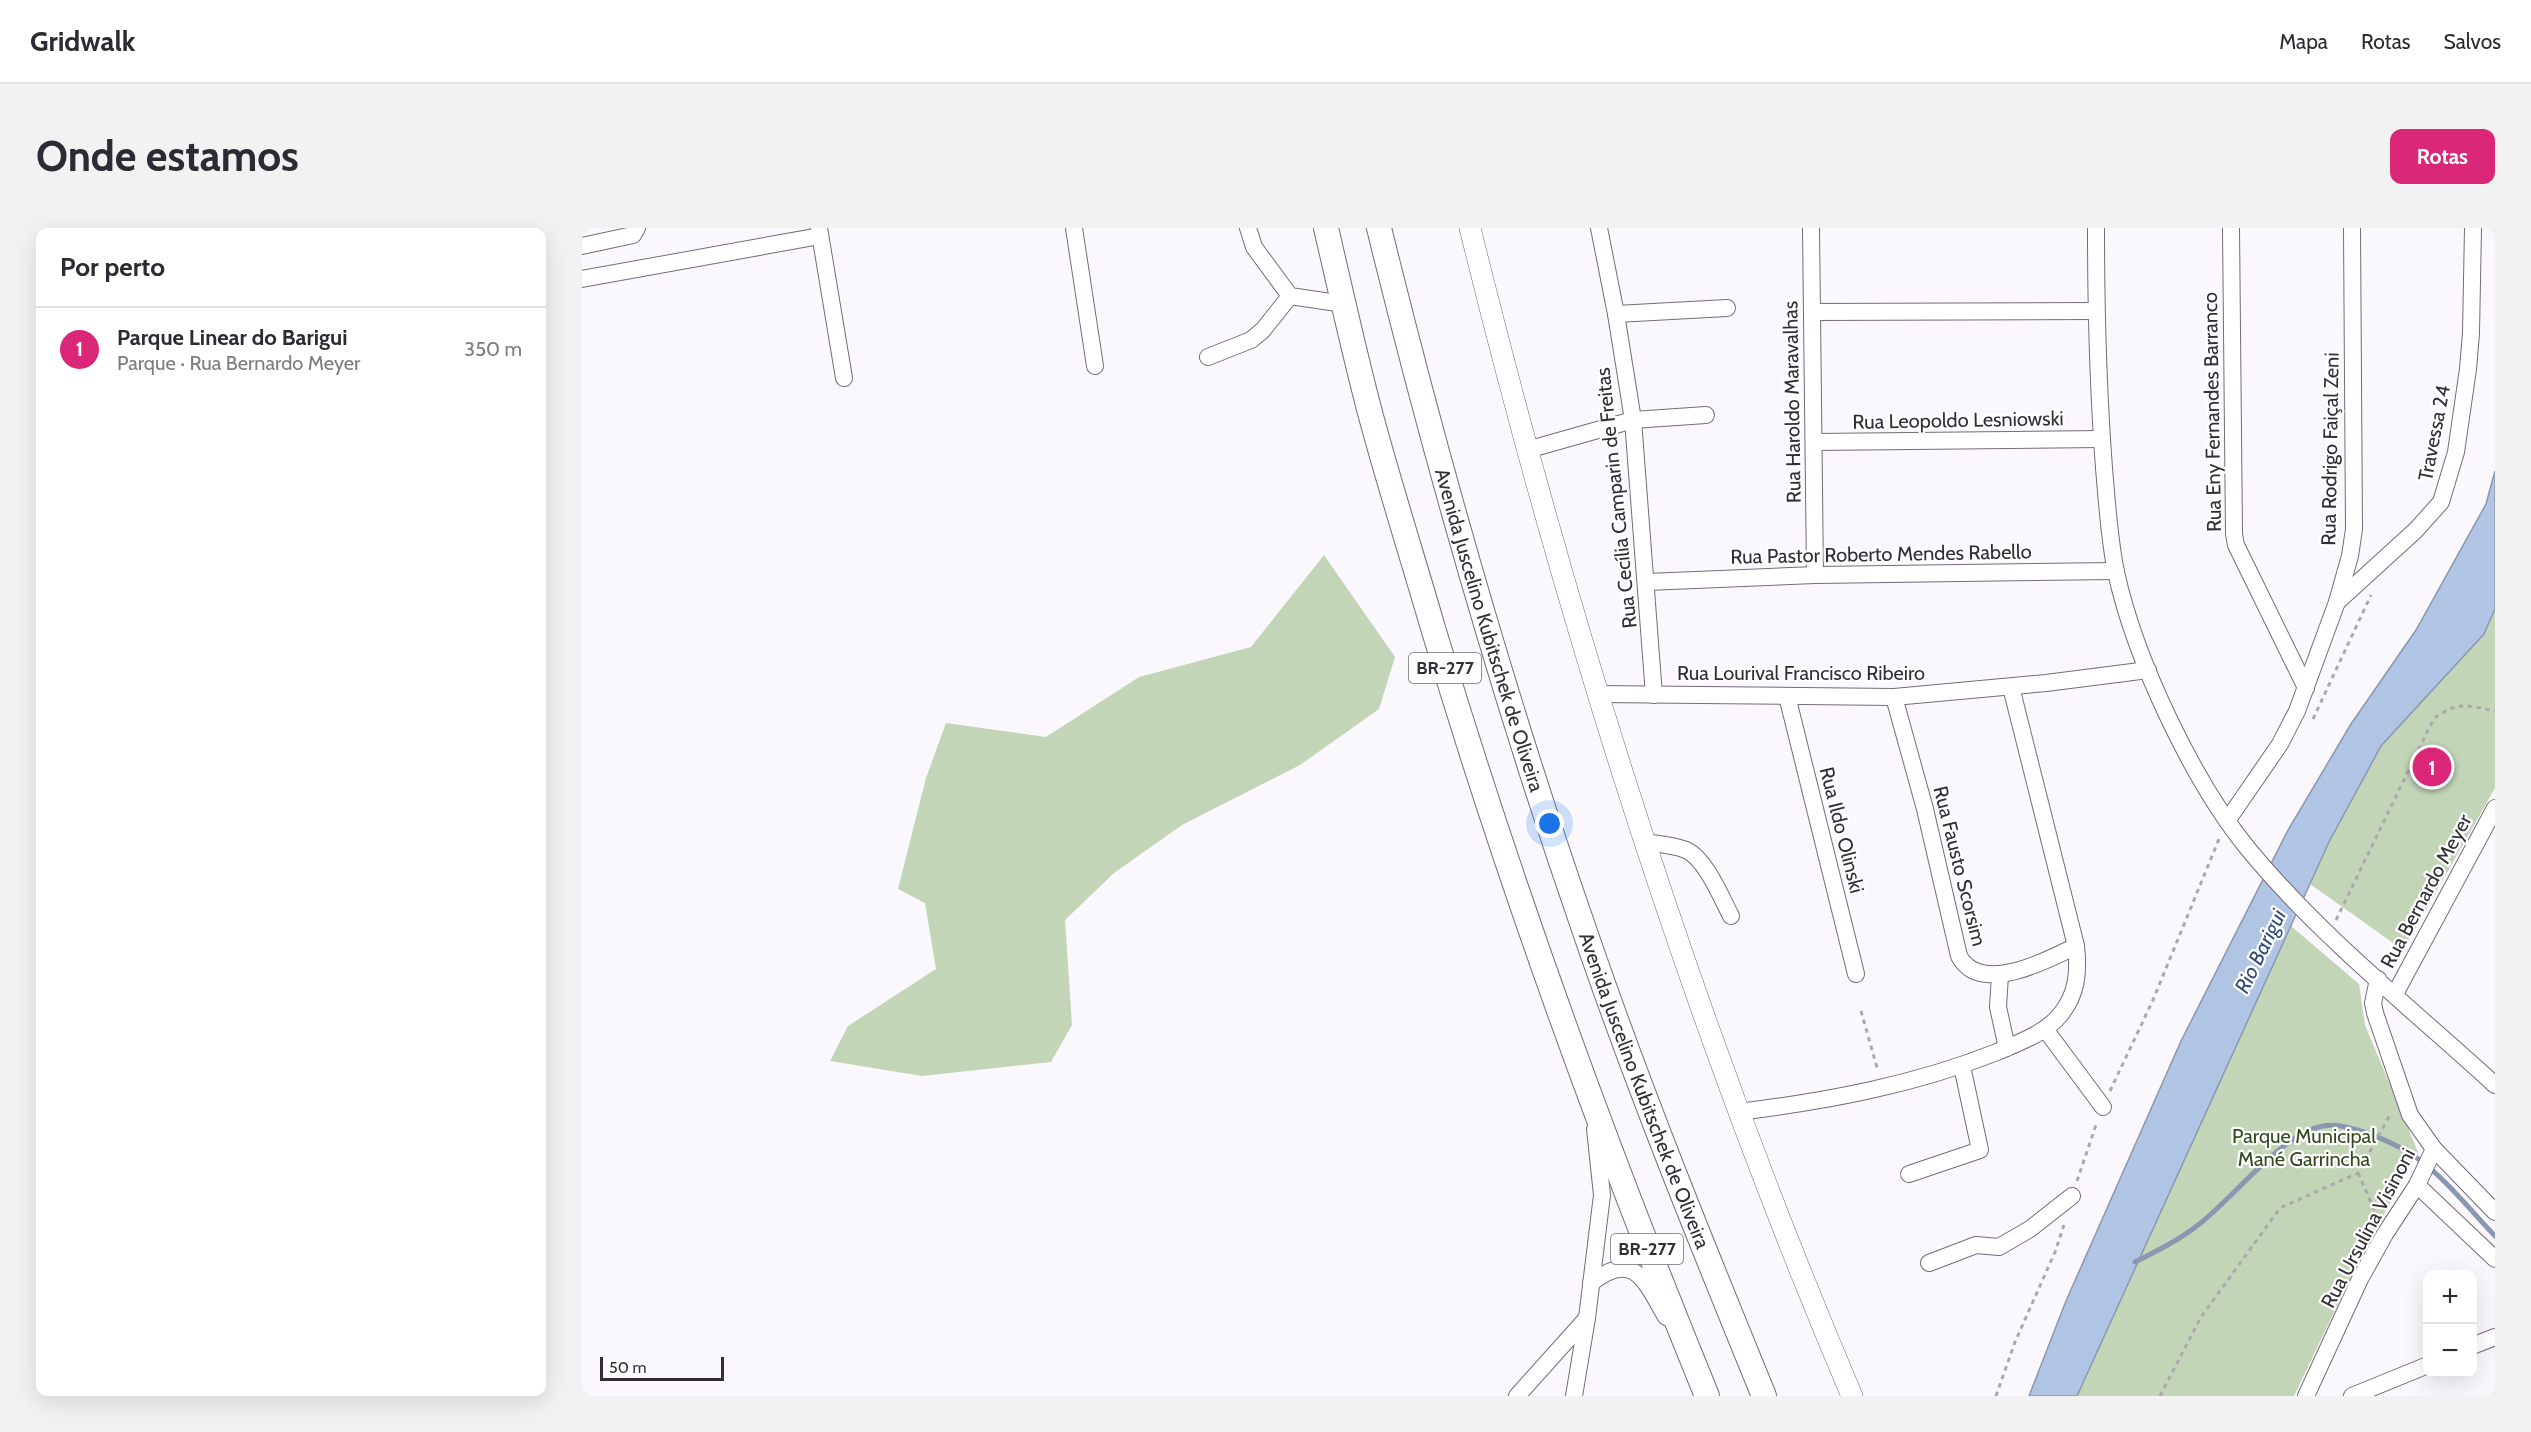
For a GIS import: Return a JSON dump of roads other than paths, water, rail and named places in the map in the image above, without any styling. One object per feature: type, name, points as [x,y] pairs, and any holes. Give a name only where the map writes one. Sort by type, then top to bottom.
[{"type":"highway","name":"BR-277","points":[[1326,228],[1375,429],[1460,720],[1537,952],[1590,1100],[1707,1396]]},
{"type":"highway","name":"Avenida Juscelino Kubitschek de Oliveira","points":[[1379,228],[1466,556],[1551,834],[1662,1142],[1764,1396]]},
{"type":"main road","points":[[1470,228],[1527,450],[1597,694],[1644,843],[1739,1112],[1800,1273],[1852,1396]]},
{"type":"street","points":[[582,246],[633,235],[637,228]]},
{"type":"street","points":[[1074,228],[1095,366]]},
{"type":"street","points":[[1248,228],[1254,247],[1290,296],[1344,304]]},
{"type":"street","name":"Rua Cecília Camparin de Freitas","points":[[1599,228],[1633,420],[1654,694]]},
{"type":"street","name":"Rua Haroldo Maravalhas","points":[[1811,228],[1815,575]]},
{"type":"street","points":[[2096,228],[2096,311],[2102,440],[2116,571],[2148,670],[2187,754],[2227,821],[2247,848],[2315,921],[2495,1085]]},
{"type":"street","name":"Rua Eny Fernandes Barranco","points":[[2231,228],[2234,534],[2236,545],[2306,688]]},
{"type":"street","name":"Rua Rodrigo Faiçal Zeni","points":[[2227,821],[2290,727],[2337,602],[2350,556],[2354,529],[2352,228]]},
{"type":"street","name":"Travessa 24","points":[[2337,602],[2424,523],[2441,502],[2456,453],[2466,380],[2471,333],[2473,228]]},
{"type":"street","points":[[582,279],[820,232],[844,378]]},
{"type":"street","points":[[1208,357],[1251,340],[1263,330],[1290,296]]},
{"type":"street","points":[[1616,314],[1727,308]]},
{"type":"street","points":[[1812,312],[2096,311]]},
{"type":"street","points":[[1527,450],[1633,420],[1706,415]]},
{"type":"street","name":"Rua Leopoldo Lesniowski","points":[[1814,442],[2102,440]]},
{"type":"street","name":"Rua Pastor Roberto Mendes Rabello","points":[[1647,582],[1815,575],[2116,571]]},
{"type":"street","name":"Rua Lourival Francisco Ribeiro","points":[[1597,694],[1894,697],[2012,687],[2148,670]]},
{"type":"street","points":[[1739,1112],[1830,1100],[1962,1066],[2007,1048],[2045,1029],[2059,1017],[2076,986],[2079,967],[2076,946],[2012,687]]},
{"type":"street","name":"Rua Ildo Olinski","points":[[1787,696],[1856,974]]},
{"type":"street","name":"Rua Fausto Scorsim","points":[[1894,697],[1925,809],[1959,956],[1967,967],[2000,975],[2032,967],[2076,946]]},
{"type":"street","name":"Rua Bernardo Meyer","points":[[2395,994],[2495,808]]},
{"type":"street","points":[[1644,843],[1677,847],[1689,851],[1701,861],[1731,916]]},
{"type":"street","points":[[2000,975],[1997,993],[1998,1007],[2007,1048]]},
{"type":"street","name":"Rua Ursulina Visinoni","points":[[2307,1396],[2360,1279],[2426,1166],[2375,1013],[2373,1003],[2378,979]]},
{"type":"street","points":[[2045,1029],[2103,1107]]},
{"type":"street","points":[[1909,1174],[1980,1150],[1962,1066]]},
{"type":"street","points":[[1574,1396],[1587,1318],[1602,1195],[1590,1100]]},
{"type":"street","points":[[2426,1166],[2495,1212]]},
{"type":"street","points":[[2426,1166],[2495,1258]]},
{"type":"street","points":[[1929,1263],[1976,1245],[1999,1247],[2030,1229],[2072,1196]]},
{"type":"street","points":[[1591,1283],[1607,1270],[1618,1267],[1630,1269],[1639,1276],[1648,1286],[1697,1371]]},
{"type":"street","points":[[1517,1396],[1587,1318]]},
{"type":"street","points":[[2477,1344],[2495,1337]]},
{"type":"street","points":[[2352,1396],[2423,1367]]},
{"type":"water","name":"Rio Barigui","points":[[2495,471],[2495,609],[2484,634],[2381,746],[2329,842],[2077,1396],[2029,1396],[2066,1301],[2181,1041],[2288,830],[2351,724],[2416,630],[2486,504]]},
{"type":"waterway","points":[[2135,1262],[2168,1245],[2212,1214],[2258,1168],[2291,1141],[2307,1131],[2333,1125],[2358,1130],[2385,1140],[2417,1158],[2448,1185],[2495,1236]]},
{"type":"place","name":"Parque Linear do Barigui","points":[[2432,767]]},
{"type":"park label","name":"Parque Municipal Mané Garrincha","points":[[2304,1148]]}]
